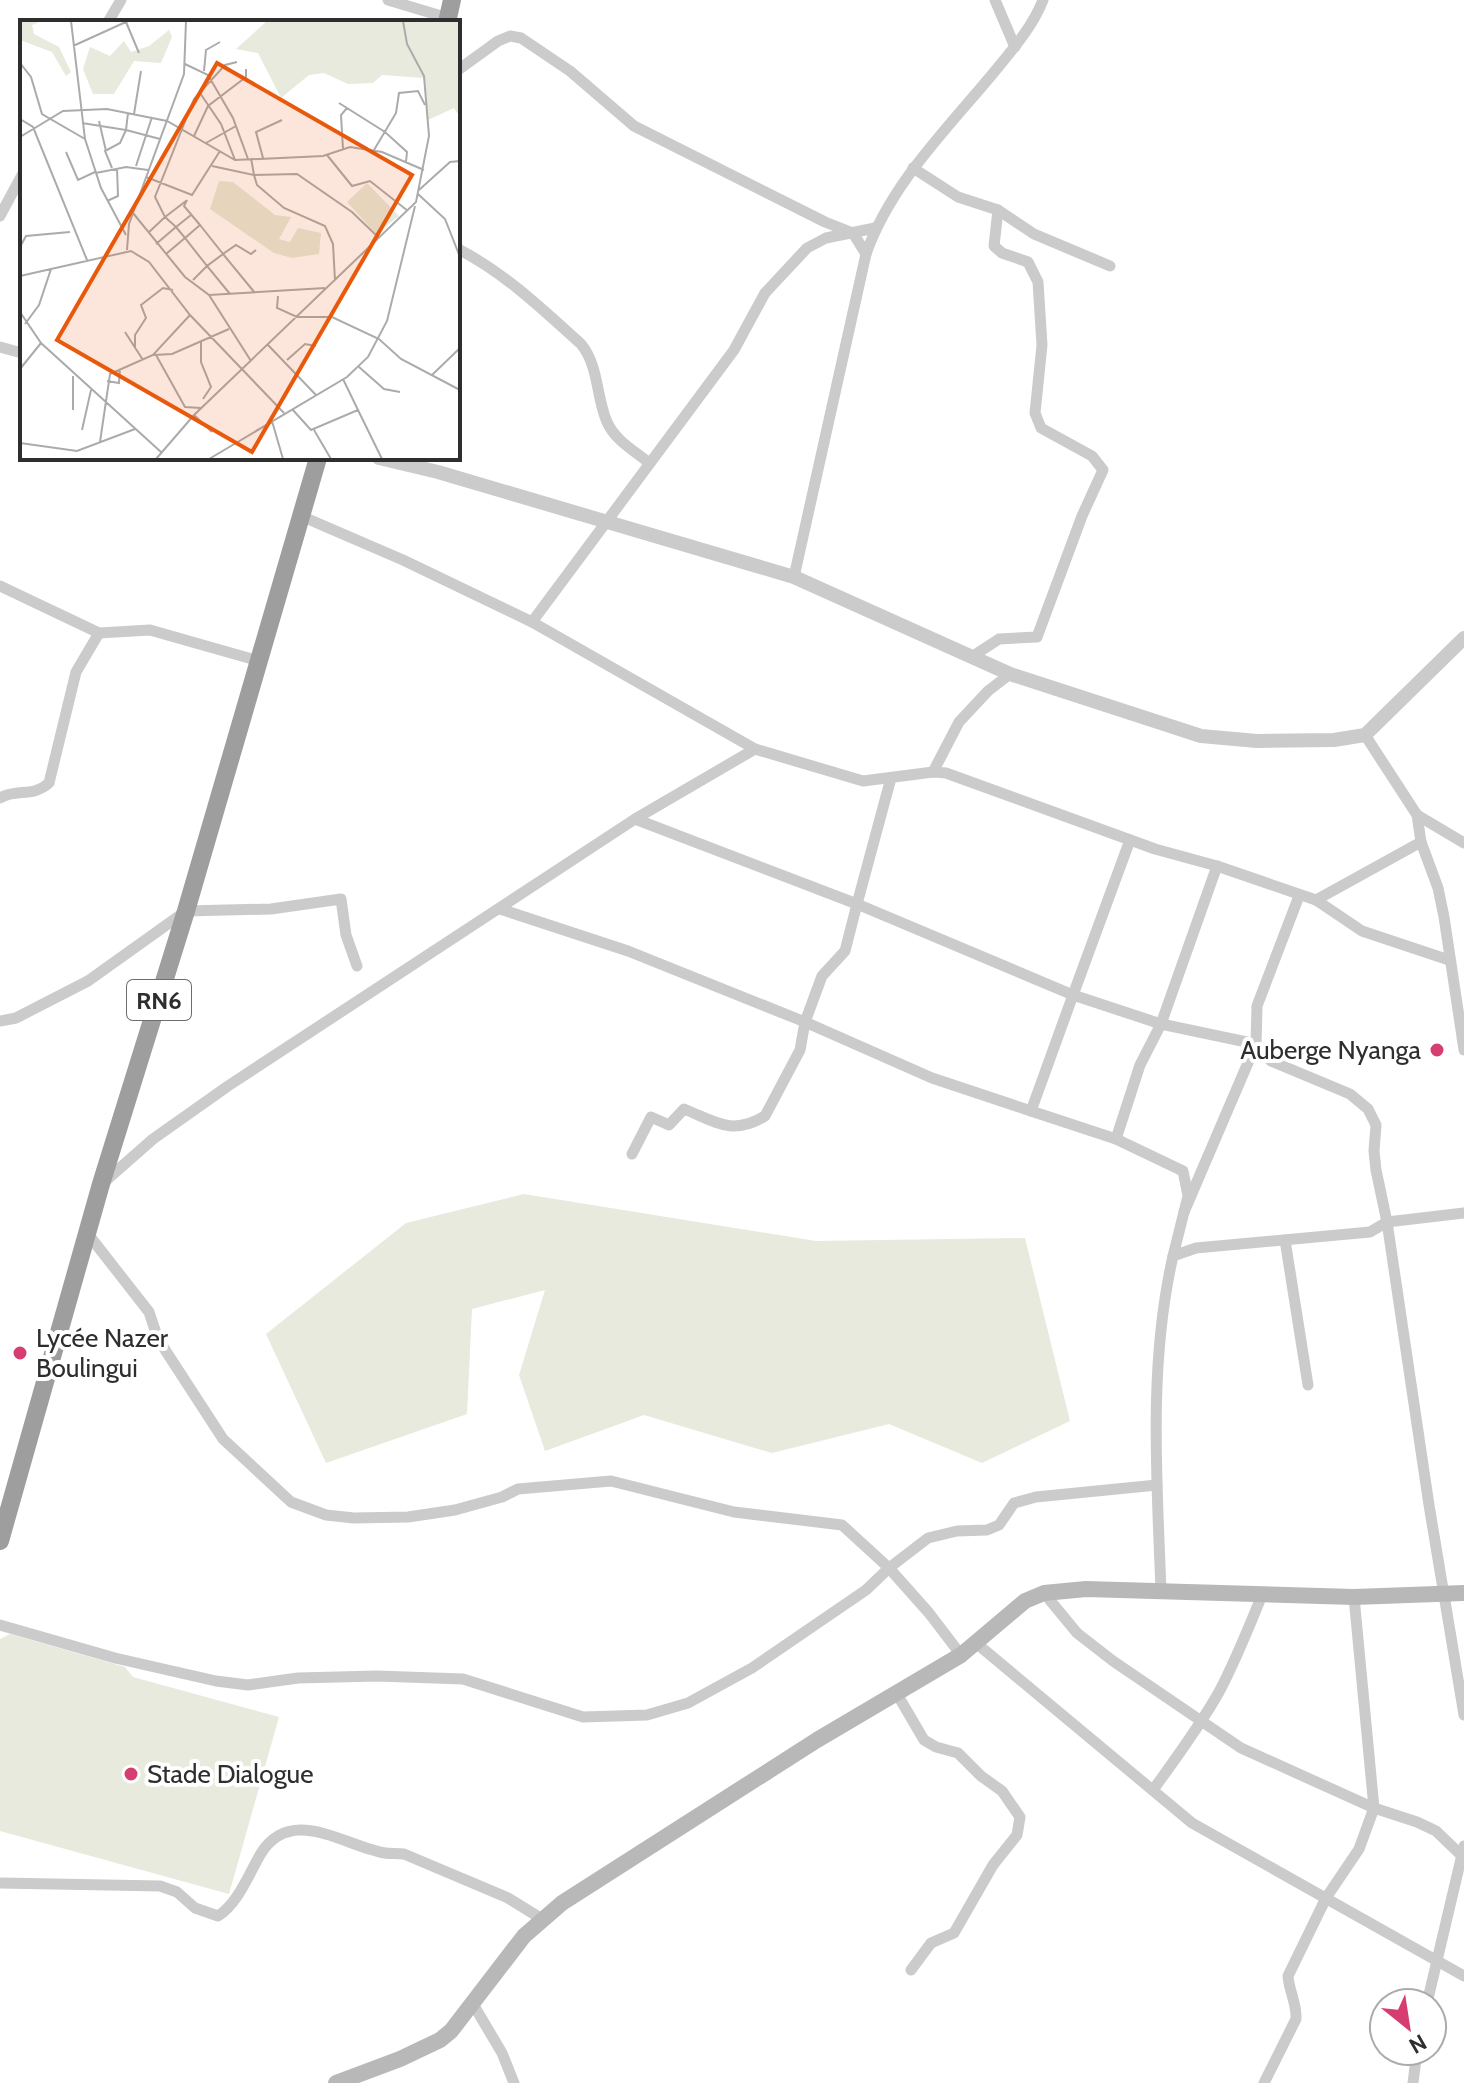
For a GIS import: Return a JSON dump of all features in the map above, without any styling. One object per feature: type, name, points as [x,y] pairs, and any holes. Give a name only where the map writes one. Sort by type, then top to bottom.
[{"type":"highway","name":"RN6","points":[[0,1541],[101,1184],[186,911],[317,460]]},
{"type":"main road","points":[[336,2083],[440,2040],[461,2021],[524,1936],[562,1903],[817,1740],[961,1655],[1025,1601],[1044,1593],[1086,1589],[1354,1597],[1464,1593]]},
{"type":"street","points":[[109,20],[121,0]]},
{"type":"street","points":[[388,0],[449,13]]},
{"type":"street","points":[[995,0],[1015,47]]},
{"type":"street","points":[[794,577],[866,254],[875,228],[913,168],[1015,47],[1043,0]]},
{"type":"street","points":[[460,69],[498,41],[510,36],[521,38],[570,71],[634,126],[825,222],[853,233],[866,254]]},
{"type":"street","points":[[913,168],[958,197],[998,210],[1034,234],[1110,266]]},
{"type":"street","points":[[0,216],[20,179]]},
{"type":"street","points":[[973,656],[999,639],[1037,637],[1082,516],[1103,470],[1092,456],[1041,428],[1035,413],[1042,345],[1038,282],[1028,262],[1002,253],[994,246],[998,210]]},
{"type":"street","points":[[532,622],[734,350],[765,293],[807,248],[825,222]]},
{"type":"street","points":[[807,248],[826,238],[875,228]]},
{"type":"street","points":[[460,250],[520,289],[581,344],[590,355],[607,422],[618,438],[648,462]]},
{"type":"street","points":[[0,347],[20,352]]},
{"type":"street","points":[[387,460],[438,472],[794,577],[1010,674],[1201,736],[1257,741],[1334,740],[1365,735],[1464,638]]},
{"type":"street","points":[[301,516],[403,560],[532,622],[755,749],[863,781],[933,772],[966,779],[1130,840],[1316,900],[1362,931],[1449,960]]},
{"type":"street","points":[[0,586],[99,633],[150,630],[259,661]]},
{"type":"street","points":[[0,798],[7,794],[36,792],[49,783],[76,672],[99,633]]},
{"type":"street","points":[[933,772],[959,722],[988,691],[1010,674]]},
{"type":"street","points":[[1365,735],[1417,815],[1421,842],[1438,888],[1464,1050]]},
{"type":"street","points":[[101,1184],[153,1139],[228,1086],[635,819],[755,749]]},
{"type":"street","points":[[632,1154],[651,1117],[669,1125],[684,1109],[731,1128],[765,1116],[800,1050],[805,1022],[822,976],[845,951],[891,778]]},
{"type":"street","points":[[1417,815],[1464,843]]},
{"type":"street","points":[[635,819],[857,904],[1073,995],[1161,1024],[1256,1044],[1271,1061],[1350,1094],[1368,1109],[1376,1125],[1376,1170],[1387,1222],[1464,1715]]},
{"type":"street","points":[[1031,1111],[1130,840]]},
{"type":"street","points":[[1316,900],[1421,842]]},
{"type":"street","points":[[1116,1139],[1140,1065],[1161,1024],[1217,866]]},
{"type":"street","points":[[1184,1212],[1256,1044],[1257,1006],[1299,896]]},
{"type":"street","points":[[0,1021],[16,1018],[88,981],[186,911],[271,909],[341,899],[346,935],[357,966]]},
{"type":"street","points":[[500,909],[628,951],[805,1022],[919,1073],[1116,1139],[1183,1171],[1188,1196],[1163,1297],[1160,1339],[1155,1450],[1161,1591]]},
{"type":"street","points":[[1173,1256],[1196,1248],[1370,1232],[1387,1222],[1464,1213]]},
{"type":"street","points":[[88,1234],[149,1312],[158,1339],[223,1439],[291,1502],[326,1515],[408,1517],[455,1510],[502,1497],[518,1489],[611,1481],[734,1512],[842,1525],[889,1568],[961,1655]]},
{"type":"street","points":[[1285,1240],[1308,1385]]},
{"type":"street","points":[[0,1625],[115,1658],[216,1681],[248,1685],[298,1678],[377,1676],[463,1679],[583,1717],[647,1715],[688,1703],[752,1668],[866,1590],[928,1538],[957,1531],[987,1530],[999,1525],[1014,1503],[1036,1497],[1157,1485]]},
{"type":"street","points":[[1044,1593],[1077,1633],[1241,1748],[1374,1808],[1417,1822],[1463,1850],[1430,1987]]},
{"type":"street","points":[[1153,1790],[1201,1721],[1235,1660],[1262,1595]]},
{"type":"street","points":[[1264,2083],[1296,2019],[1297,2010],[1289,1990],[1288,1976],[1326,1898],[1359,1849],[1374,1808],[1354,1597]]},
{"type":"street","points":[[976,1643],[1192,1823],[1464,1976]]},
{"type":"street","points":[[897,1694],[924,1740],[958,1753],[1002,1791],[1020,1817],[1017,1835],[993,1865],[954,1933],[931,1943],[911,1970]]},
{"type":"street","points":[[0,1883],[160,1886],[177,1892],[195,1908],[218,1916],[229,1908],[262,1852],[280,1835],[301,1830],[385,1853],[404,1854],[508,1898],[542,1919]]},
{"type":"street","points":[[473,2004],[502,2053],[514,2083]]},
{"type":"shaded area","points":[[524,1194],[816,1241],[1025,1238],[1070,1421],[982,1463],[889,1424],[772,1453],[644,1415],[545,1451],[519,1375],[545,1290],[472,1309],[467,1414],[326,1463],[266,1334],[406,1223]]},
{"type":"shaded area","name":"Stade Dialogue","points":[[10,1634],[125,1667],[133,1677],[279,1717],[229,1894],[0,1831],[0,1639]]},
{"type":"place","name":"Auberge Nyanga","points":[[1437,1050]]},
{"type":"place","name":"Lycée Nazer Boulingui","points":[[20,1353]]},
{"type":"place","name":"Stade Dialogue","points":[[131,1774]]}]
